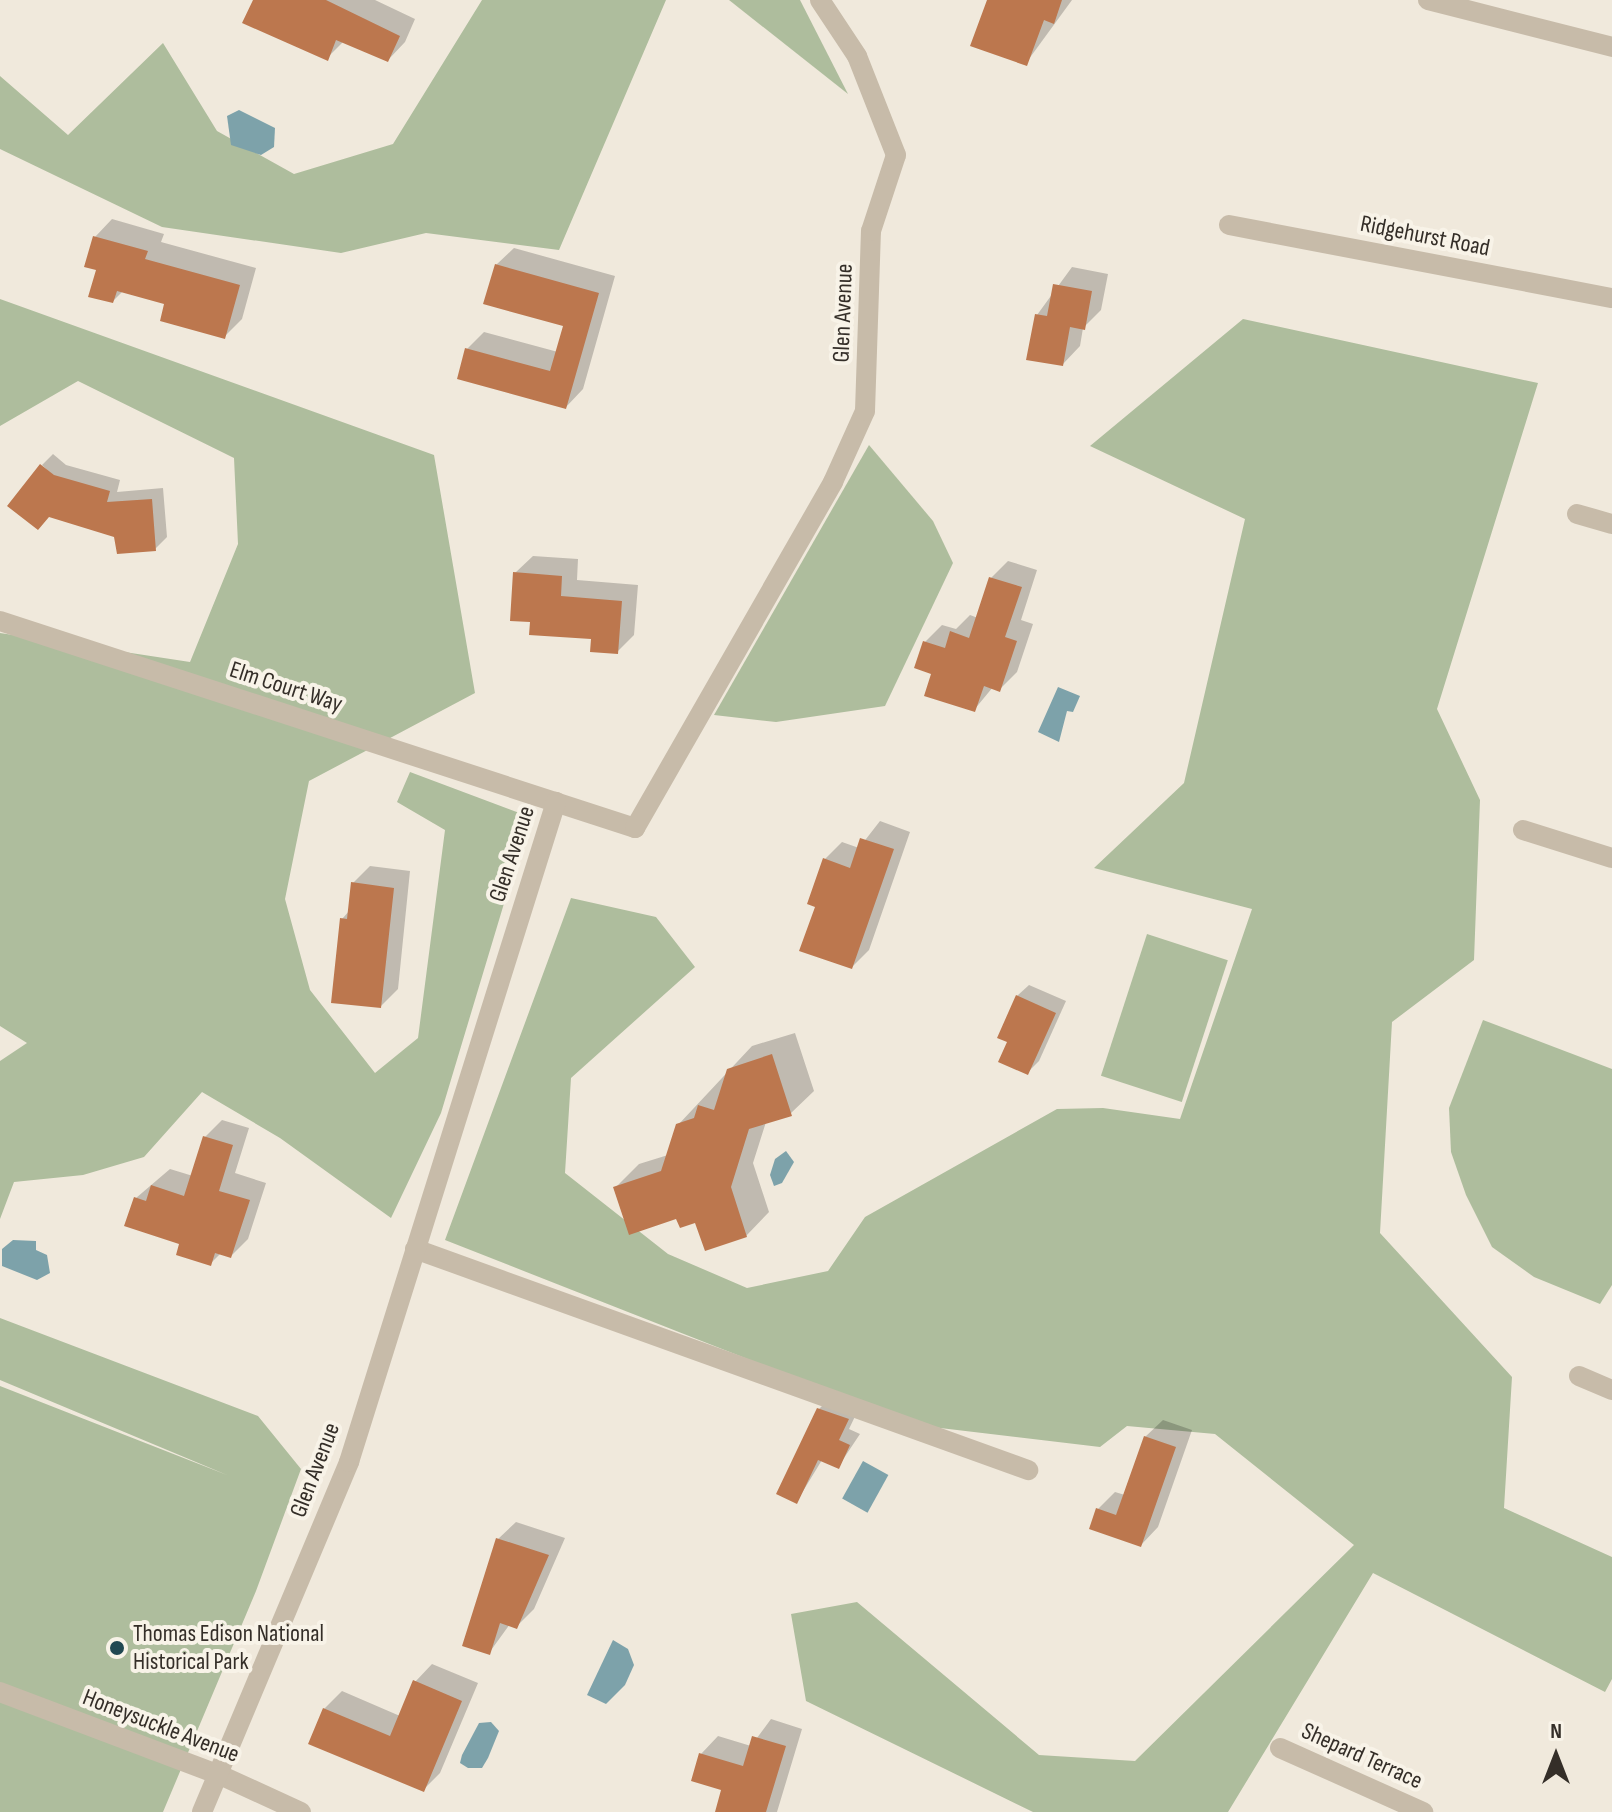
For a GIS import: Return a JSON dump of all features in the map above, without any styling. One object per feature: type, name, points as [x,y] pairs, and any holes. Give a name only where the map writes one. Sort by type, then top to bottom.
[{"type":"street","name":"Glen Avenue","points":[[202,1812],[349,1462],[556,802],[635,828],[833,482],[865,411],[871,231],[896,155],[857,56],[820,0]]},
{"type":"street","points":[[1428,0],[1612,47]]},
{"type":"street","name":"Ridgehurst Road","points":[[1229,225],[1612,298]]},
{"type":"street","points":[[1577,514],[1612,524]]},
{"type":"street","name":"Elm Court Way","points":[[0,621],[556,802]]},
{"type":"street","points":[[1523,830],[1612,858]]},
{"type":"street","points":[[415,1249],[1028,1470]]},
{"type":"street","points":[[1579,1376],[1612,1390]]},
{"type":"street","name":"Honeysuckle Avenue","points":[[0,1692],[220,1775],[301,1812]]},
{"type":"street","name":"Shepard Terrace","points":[[1280,1748],[1423,1812]]},
{"type":"green space","points":[[482,0],[666,0],[559,250],[426,233],[341,253],[162,227],[0,149],[0,76],[68,135],[163,43],[217,131],[294,174],[393,144]]},
{"type":"green space","points":[[729,0],[800,0],[848,94]]},
{"type":"green space","points":[[0,299],[434,455],[475,693],[309,781],[285,899],[310,990],[375,1073],[418,1038],[445,830],[397,802],[410,772],[530,817],[441,1113],[391,1218],[280,1138],[202,1092],[144,1157],[83,1175],[14,1182],[0,1219],[0,1061],[27,1043],[0,1026],[0,633],[190,662],[238,544],[234,458],[78,381],[0,426]]},
{"type":"green space","points":[[1243,319],[1538,383],[1437,709],[1480,800],[1474,960],[1392,1022],[1380,1233],[1512,1377],[1504,1508],[1612,1557],[1612,1679],[1605,1692],[1373,1573],[1228,1812],[1033,1812],[806,1701],[791,1614],[857,1602],[1039,1755],[1135,1761],[1354,1545],[1215,1434],[1127,1426],[1100,1447],[915,1425],[445,1240],[571,898],[656,917],[695,967],[571,1078],[565,1173],[668,1254],[747,1288],[828,1271],[865,1217],[1057,1109],[1103,1108],[1180,1119],[1252,909],[1094,868],[1184,783],[1245,519],[1090,446]]},
{"type":"green space","points":[[869,445],[933,521],[953,563],[885,706],[776,722],[714,715]]},
{"type":"green space","points":[[1147,934],[1228,960],[1182,1102],[1101,1076]]},
{"type":"green space","points":[[1483,1020],[1612,1069],[1612,1285],[1600,1304],[1534,1277],[1492,1247],[1466,1195],[1451,1152],[1449,1108]]},
{"type":"green space","name":"Thomas Edison National Historical Park","points":[[0,1318],[258,1416],[301,1469],[256,1591],[163,1812],[0,1812],[0,1386],[227,1475],[0,1380]]},
{"type":"water","points":[[239,110],[275,128],[274,147],[261,155],[231,145],[227,116]]},
{"type":"water","points":[[1058,687],[1080,696],[1073,712],[1067,711],[1059,742],[1038,732]]},
{"type":"water","points":[[786,1151],[794,1162],[782,1183],[774,1186],[770,1175],[775,1159]]},
{"type":"water","points":[[13,1240],[36,1241],[36,1250],[47,1255],[50,1273],[37,1280],[2,1266],[2,1249]]},
{"type":"water","points":[[863,1461],[888,1475],[868,1513],[842,1499]]},
{"type":"water","points":[[613,1640],[628,1649],[634,1665],[625,1685],[606,1704],[587,1695]]},
{"type":"water","points":[[491,1722],[499,1731],[488,1758],[482,1768],[468,1768],[460,1763],[462,1755],[479,1723]]},
{"type":"building","points":[[253,0],[326,0],[400,36],[388,62],[336,40],[328,61],[242,23]]},
{"type":"building","points":[[987,0],[1062,0],[1054,24],[1044,20],[1027,66],[970,46]]},
{"type":"building","points":[[93,236],[148,251],[145,259],[240,285],[225,339],[160,321],[164,304],[117,291],[113,303],[88,297],[96,270],[84,267]]},
{"type":"building","points":[[495,264],[599,293],[566,409],[457,379],[465,348],[550,371],[563,326],[483,304]]},
{"type":"building","points":[[1053,284],[1092,291],[1085,330],[1070,327],[1063,366],[1026,360],[1035,314],[1047,316]]},
{"type":"building","points":[[40,464],[54,475],[110,491],[107,502],[152,499],[156,551],[117,554],[114,537],[49,517],[38,530],[7,506]]},
{"type":"building","points":[[513,572],[562,576],[561,596],[622,601],[618,654],[590,652],[591,639],[529,635],[530,622],[510,621]]},
{"type":"building","points":[[989,577],[1022,587],[1005,637],[1017,641],[1000,692],[984,686],[975,712],[924,696],[931,674],[914,668],[923,641],[945,648],[950,631],[969,638]]},
{"type":"building","points":[[860,838],[894,849],[852,969],[799,951],[815,907],[807,904],[823,858],[850,868]]},
{"type":"building","points":[[351,882],[394,888],[381,1008],[331,1003],[340,918],[347,919]]},
{"type":"building","points":[[1016,995],[1056,1013],[1028,1075],[998,1062],[1007,1042],[997,1038]]},
{"type":"building","points":[[772,1054],[792,1116],[749,1129],[731,1187],[747,1237],[705,1251],[695,1223],[680,1228],[676,1219],[629,1235],[613,1187],[661,1171],[676,1124],[694,1118],[698,1105],[714,1110],[727,1069]]},
{"type":"building","points":[[203,1136],[233,1145],[219,1191],[250,1200],[231,1258],[215,1253],[211,1266],[176,1255],[179,1244],[124,1226],[134,1197],[146,1201],[151,1185],[184,1196]]},
{"type":"building","points":[[817,1408],[849,1419],[839,1440],[850,1445],[839,1469],[818,1460],[797,1504],[776,1494]]},
{"type":"building","points":[[1144,1436],[1176,1447],[1141,1547],[1089,1529],[1096,1508],[1116,1515]]},
{"type":"building","points":[[496,1538],[549,1555],[517,1629],[500,1623],[490,1655],[462,1646]]},
{"type":"building","points":[[413,1680],[462,1701],[424,1792],[308,1744],[323,1708],[390,1736]]},
{"type":"building","points":[[752,1736],[786,1746],[766,1812],[715,1812],[721,1790],[691,1781],[699,1753],[743,1766]]},
{"type":"place","name":"Thomas Edison National Historical Park","points":[[117,1648]]}]
